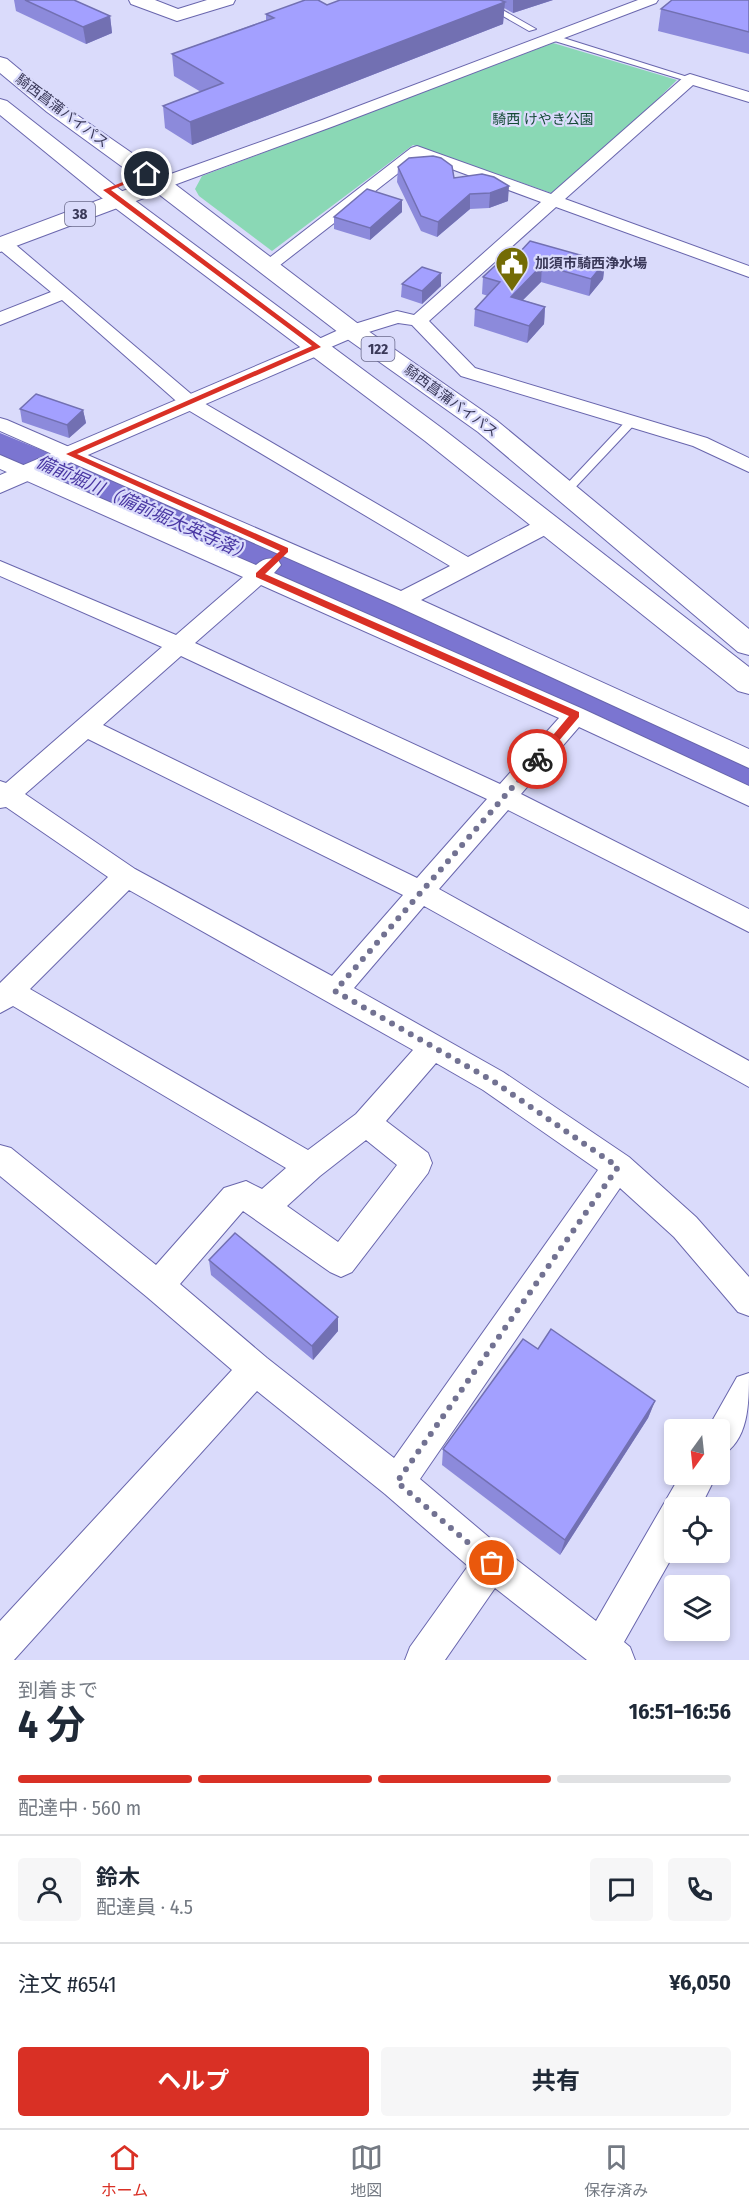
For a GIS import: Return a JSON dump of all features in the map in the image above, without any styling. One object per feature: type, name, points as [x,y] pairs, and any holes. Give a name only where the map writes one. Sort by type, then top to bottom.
[{"type":"main road","points":[[138,0],[177,15],[226,0]]},
{"type":"main road","name":"騎西菖蒲バイパス","points":[[0,63],[54,108],[154,179],[352,331],[487,426],[567,490],[749,645]]},
{"type":"main road","name":"騎西菖蒲バイパス","points":[[0,105],[113,195],[434,435],[749,682]]},
{"type":"main road","name":"38","points":[[1,236],[154,179]]},
{"type":"main road","points":[[0,485],[317,347]]},
{"type":"street","points":[[154,179],[532,29],[612,0]]},
{"type":"street","points":[[154,179],[328,123],[651,0]]},
{"type":"street","points":[[532,29],[551,37]]},
{"type":"street","points":[[418,321],[690,79],[749,97]]},
{"type":"street","points":[[268,265],[417,151],[749,272]]},
{"type":"street","points":[[1,236],[190,403],[467,566]]},
{"type":"street","points":[[0,320],[64,293]]},
{"type":"street","points":[[317,347],[352,331],[397,317],[418,321],[468,372],[630,423],[700,442],[749,466]]},
{"type":"street","points":[[0,424],[284,552],[402,600],[749,759]]},
{"type":"street","points":[[0,461],[32,471],[261,573],[575,715],[749,797]]},
{"type":"street","points":[[402,600],[547,525]]},
{"type":"street","points":[[284,552],[87,728],[2,795],[126,876],[493,1081],[618,1167],[685,1227],[749,1300]]},
{"type":"street","points":[[5,575],[179,645],[505,797],[749,921]]},
{"type":"street","points":[[335,991],[575,715]]},
{"type":"street","points":[[87,728],[421,892],[749,1075]]},
{"type":"street","points":[[126,876],[5,996],[309,1166]]},
{"type":"street","points":[[263,1208],[309,1166],[366,1123],[433,1047]]},
{"type":"street","points":[[158,1286],[235,1198],[246,1195],[342,1262],[417,1163],[366,1123]]},
{"type":"street","points":[[0,1158],[158,1286],[255,1369],[397,1482],[492,1563],[609,1653],[664,1540]]},
{"type":"street","points":[[397,1482],[618,1167]]},
{"type":"street","points":[[0,1648],[255,1369]]},
{"type":"street","points":[[730,1422],[749,1389]]},
{"type":"street","points":[[423,1660],[492,1563]]},
{"type":"lane","points":[[479,0],[532,29]]},
{"type":"lane","points":[[551,37],[690,79]]},
{"type":"lane","points":[[567,490],[630,423]]},
{"type":"green space","name":"騎西 けやき公園","points":[[553,43],[677,80],[560,196],[413,145],[272,251],[199,196],[195,189],[202,176]]},
{"type":"building","points":[[25,0],[74,0],[110,16],[83,27]]},
{"type":"building","points":[[305,0],[318,0],[327,5],[340,0],[500,0],[505,2],[190,122],[163,106],[223,83],[172,54],[274,18],[266,14]]},
{"type":"building","points":[[672,0],[749,0],[749,32],[661,9]]},
{"type":"building","points":[[433,156],[441,158],[452,166],[454,178],[482,174],[494,177],[509,186],[490,193],[470,194],[438,222],[421,216],[398,167],[409,158]]},
{"type":"building","points":[[367,189],[402,200],[370,228],[334,217]]},
{"type":"building","points":[[530,241],[605,262],[591,279],[542,265],[511,297],[545,307],[529,326],[475,309],[500,282],[483,277],[498,263],[507,266]]},
{"type":"building","points":[[422,267],[441,273],[422,291],[402,284]]},
{"type":"building","points":[[36,394],[83,410],[67,425],[20,409]]},
{"type":"building","points":[[235,1233],[338,1317],[312,1346],[209,1260]]},
{"type":"building","points":[[551,1329],[655,1401],[565,1540],[443,1449],[523,1339],[538,1349]]},
{"type":"waterway","name":"備前堀川（備前堀大英寺落）","points":[[0,443],[139,503],[749,778]]},
{"type":"way so far","points":[[492,1563],[397,1482],[618,1167],[493,1081],[335,991],[537,759]]},
{"type":"place","name":"加須市騎西浄水場","points":[[512,292]]},
{"type":"route","points":[[147,174],[106,190],[317,347],[70,454],[285,550],[259,575],[575,715],[537,759]]}]
